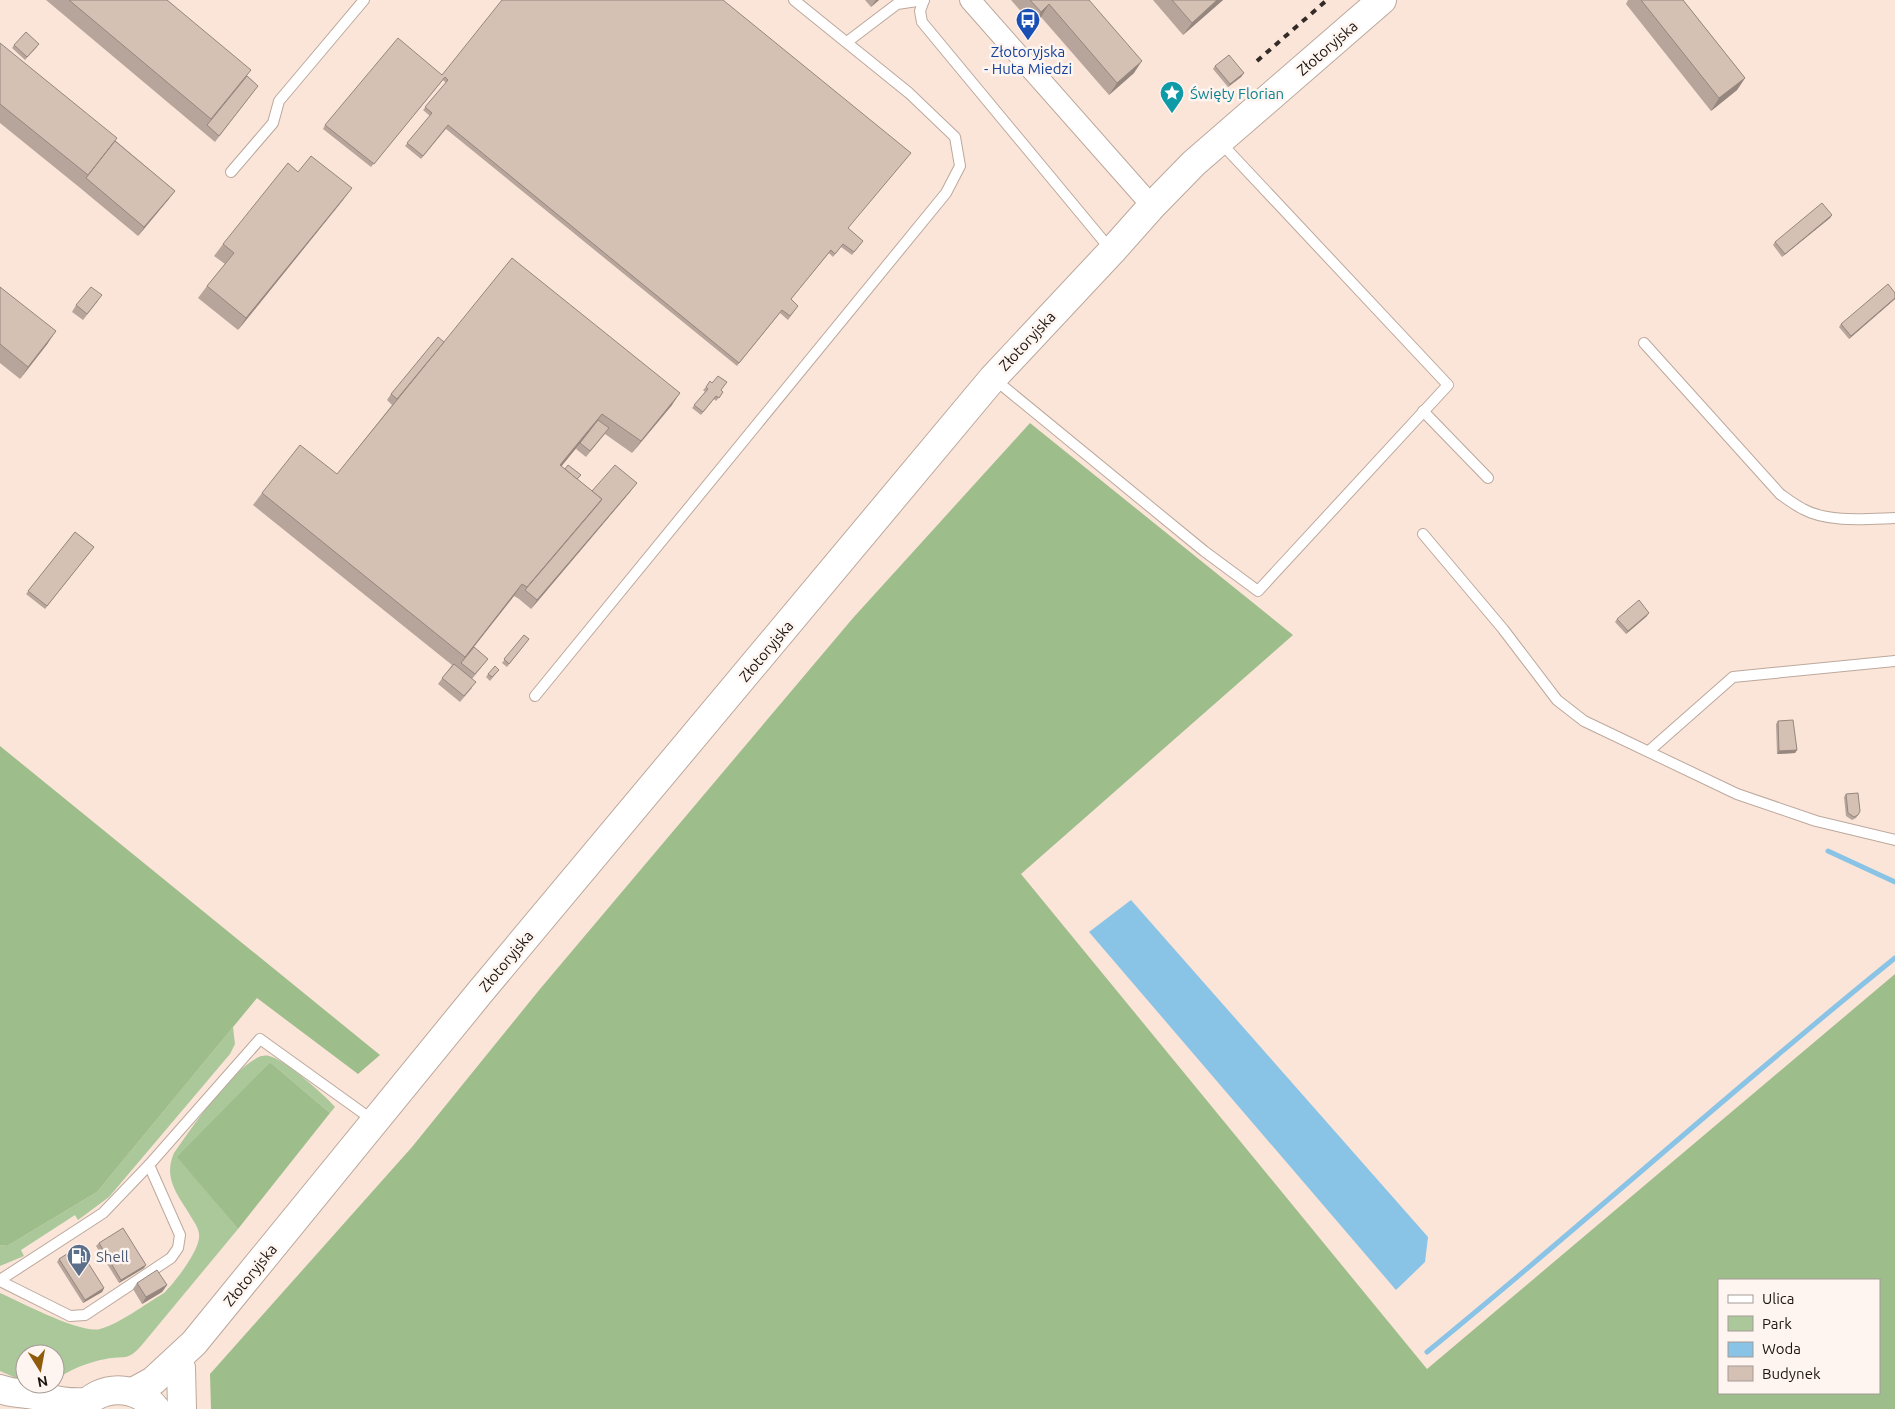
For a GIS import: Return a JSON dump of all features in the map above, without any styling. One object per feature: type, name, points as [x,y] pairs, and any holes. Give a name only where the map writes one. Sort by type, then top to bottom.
[{"type":"main road","name":"Złotoryjska","points":[[133,1392],[153,1381],[194,1343],[487,983],[993,378],[1194,163],[1382,0]]},
{"type":"main road","name":"Złotoryjska","points":[[161,1409],[166,1391],[194,1343]]},
{"type":"main road","points":[[181,1368],[182,1409]]},
{"type":"main road","points":[[5,1391],[84,1406],[100,1393],[111,1390],[133,1392],[143,1396],[156,1409]]},
{"type":"main road","points":[[5,1391],[33,1409]]},
{"type":"street","points":[[970,0],[1152,206]]},
{"type":"lane","points":[[231,172],[272,123],[279,101],[364,0]]},
{"type":"lane","points":[[535,696],[946,193],[960,166],[955,137],[910,93],[794,0]]},
{"type":"lane","points":[[847,42],[897,4],[924,0],[920,11],[922,22],[1112,251]]},
{"type":"lane","points":[[993,378],[1204,551],[1258,591],[1448,385],[1219,141]]},
{"type":"lane","points":[[1644,343],[1780,494],[1804,510],[1829,517],[1860,520],[1895,518]]},
{"type":"lane","points":[[1423,411],[1488,478]]},
{"type":"lane","points":[[1423,534],[1503,629],[1557,700],[1584,721],[1737,794],[1816,821],[1895,840]]},
{"type":"lane","points":[[1649,751],[1733,677],[1895,661]]},
{"type":"lane","points":[[0,1281],[104,1213],[260,1039],[375,1122]]},
{"type":"lane","points":[[0,1281],[70,1316],[79,1317],[85,1315],[171,1258],[178,1248],[180,1235],[149,1165]]},
{"type":"green space","points":[[1030,423],[1293,635],[1021,874],[1427,1369],[1895,974],[1895,1409],[211,1409],[210,1374],[412,1147],[540,989],[853,618]]},
{"type":"green space","points":[[0,746],[380,1055],[358,1074],[257,998],[97,1192],[7,1246],[0,1245]]},
{"type":"green space","points":[[233,1027],[235,1044],[230,1054],[109,1197],[78,1220],[75,1215],[21,1250],[24,1256],[0,1266],[0,1245],[7,1246],[97,1192]]},
{"type":"green space","points":[[261,1056],[269,1056],[276,1059],[314,1086],[335,1107],[330,1113],[270,1062],[178,1157],[238,1229],[141,1346],[129,1356],[92,1362],[65,1374],[65,1344],[15,1344],[15,1378],[0,1371],[0,1293],[65,1322],[79,1327],[100,1329],[124,1318],[164,1293],[174,1282],[194,1252],[199,1235],[171,1180],[171,1163],[174,1153],[214,1099],[238,1072]]},
{"type":"green space","points":[[270,1062],[330,1113],[238,1229],[177,1157]]},
{"type":"water","points":[[1131,900],[1428,1237],[1425,1262],[1396,1290],[1089,932]]},
{"type":"building","points":[[69,0],[167,0],[251,70],[211,119]]},
{"type":"building","points":[[502,0],[723,0],[911,153],[848,228],[863,241],[854,252],[843,244],[835,254],[831,250],[791,299],[798,306],[790,316],[782,310],[739,363],[448,125],[423,156],[407,143],[432,113],[425,107],[448,80],[445,77],[374,164],[325,125],[398,38],[442,75]]},
{"type":"building","points":[[1030,0],[1089,0],[1142,61],[1117,83],[1049,4],[1041,12]]},
{"type":"building","points":[[1172,0],[1217,0],[1192,23]]},
{"type":"building","points":[[1641,0],[1683,0],[1745,78],[1719,98]]},
{"type":"building","points":[[26,32],[39,44],[27,57],[14,45]]},
{"type":"building","points":[[0,43],[117,138],[88,175],[0,104]]},
{"type":"building","points":[[1229,55],[1244,73],[1230,84],[1215,66]]},
{"type":"building","points":[[247,76],[258,86],[219,136],[207,125]]},
{"type":"building","points":[[115,141],[175,191],[144,227],[86,178]]},
{"type":"building","points":[[311,156],[352,188],[246,318],[207,286],[234,253],[223,244],[288,163],[298,172]]},
{"type":"building","points":[[1822,203],[1832,215],[1785,254],[1775,242]]},
{"type":"building","points":[[512,258],[680,393],[641,441],[602,414],[560,465],[602,499],[527,587],[522,584],[465,657],[262,493],[300,445],[337,474]]},
{"type":"building","points":[[1888,284],[1895,293],[1895,298],[1851,336],[1841,324]]},
{"type":"building","points":[[0,287],[56,331],[28,367],[0,344]]},
{"type":"building","points":[[91,287],[102,295],[87,314],[76,305]]},
{"type":"building","points":[[438,337],[444,342],[397,399],[391,394]]},
{"type":"building","points":[[718,376],[727,382],[721,390],[723,392],[719,398],[716,396],[703,412],[694,405],[708,389],[706,387],[710,381],[712,383]]},
{"type":"building","points":[[598,420],[609,428],[590,451],[580,443]]},
{"type":"building","points":[[568,465],[581,475],[577,479],[565,469]]},
{"type":"building","points":[[615,465],[637,483],[537,600],[525,590],[600,502],[602,499],[592,491]]},
{"type":"building","points":[[75,532],[94,547],[47,606],[28,591]]},
{"type":"building","points":[[1639,600],[1649,613],[1628,631],[1617,619]]},
{"type":"building","points":[[524,635],[529,639],[509,664],[504,659]]},
{"type":"building","points":[[474,647],[488,659],[475,674],[461,663]]},
{"type":"building","points":[[454,664],[476,682],[464,696],[442,678]]},
{"type":"building","points":[[495,666],[499,670],[492,677],[488,674]]},
{"type":"building","points":[[1793,720],[1797,750],[1779,751],[1778,721]]},
{"type":"building","points":[[1858,793],[1860,811],[1854,817],[1848,813],[1846,794]]},
{"type":"building","points":[[123,1228],[146,1265],[121,1280],[99,1243]]},
{"type":"building","name":"Shell","points":[[78,1247],[104,1288],[85,1300],[59,1259]]},
{"type":"building","points":[[157,1270],[167,1285],[146,1297],[137,1283]]},
{"type":"waterway","points":[[1828,851],[1895,882]]},
{"type":"waterway","points":[[1427,1352],[1777,1055],[1895,958]]},
{"type":"railway","points":[[1257,61],[1327,0]]},
{"type":"place","name":"Złotoryjska - Huta Miedzi","points":[[1028,41]]},
{"type":"place","name":"Święty Florian","points":[[1172,114]]},
{"type":"place","name":"Shell","points":[[79,1277]]}]
